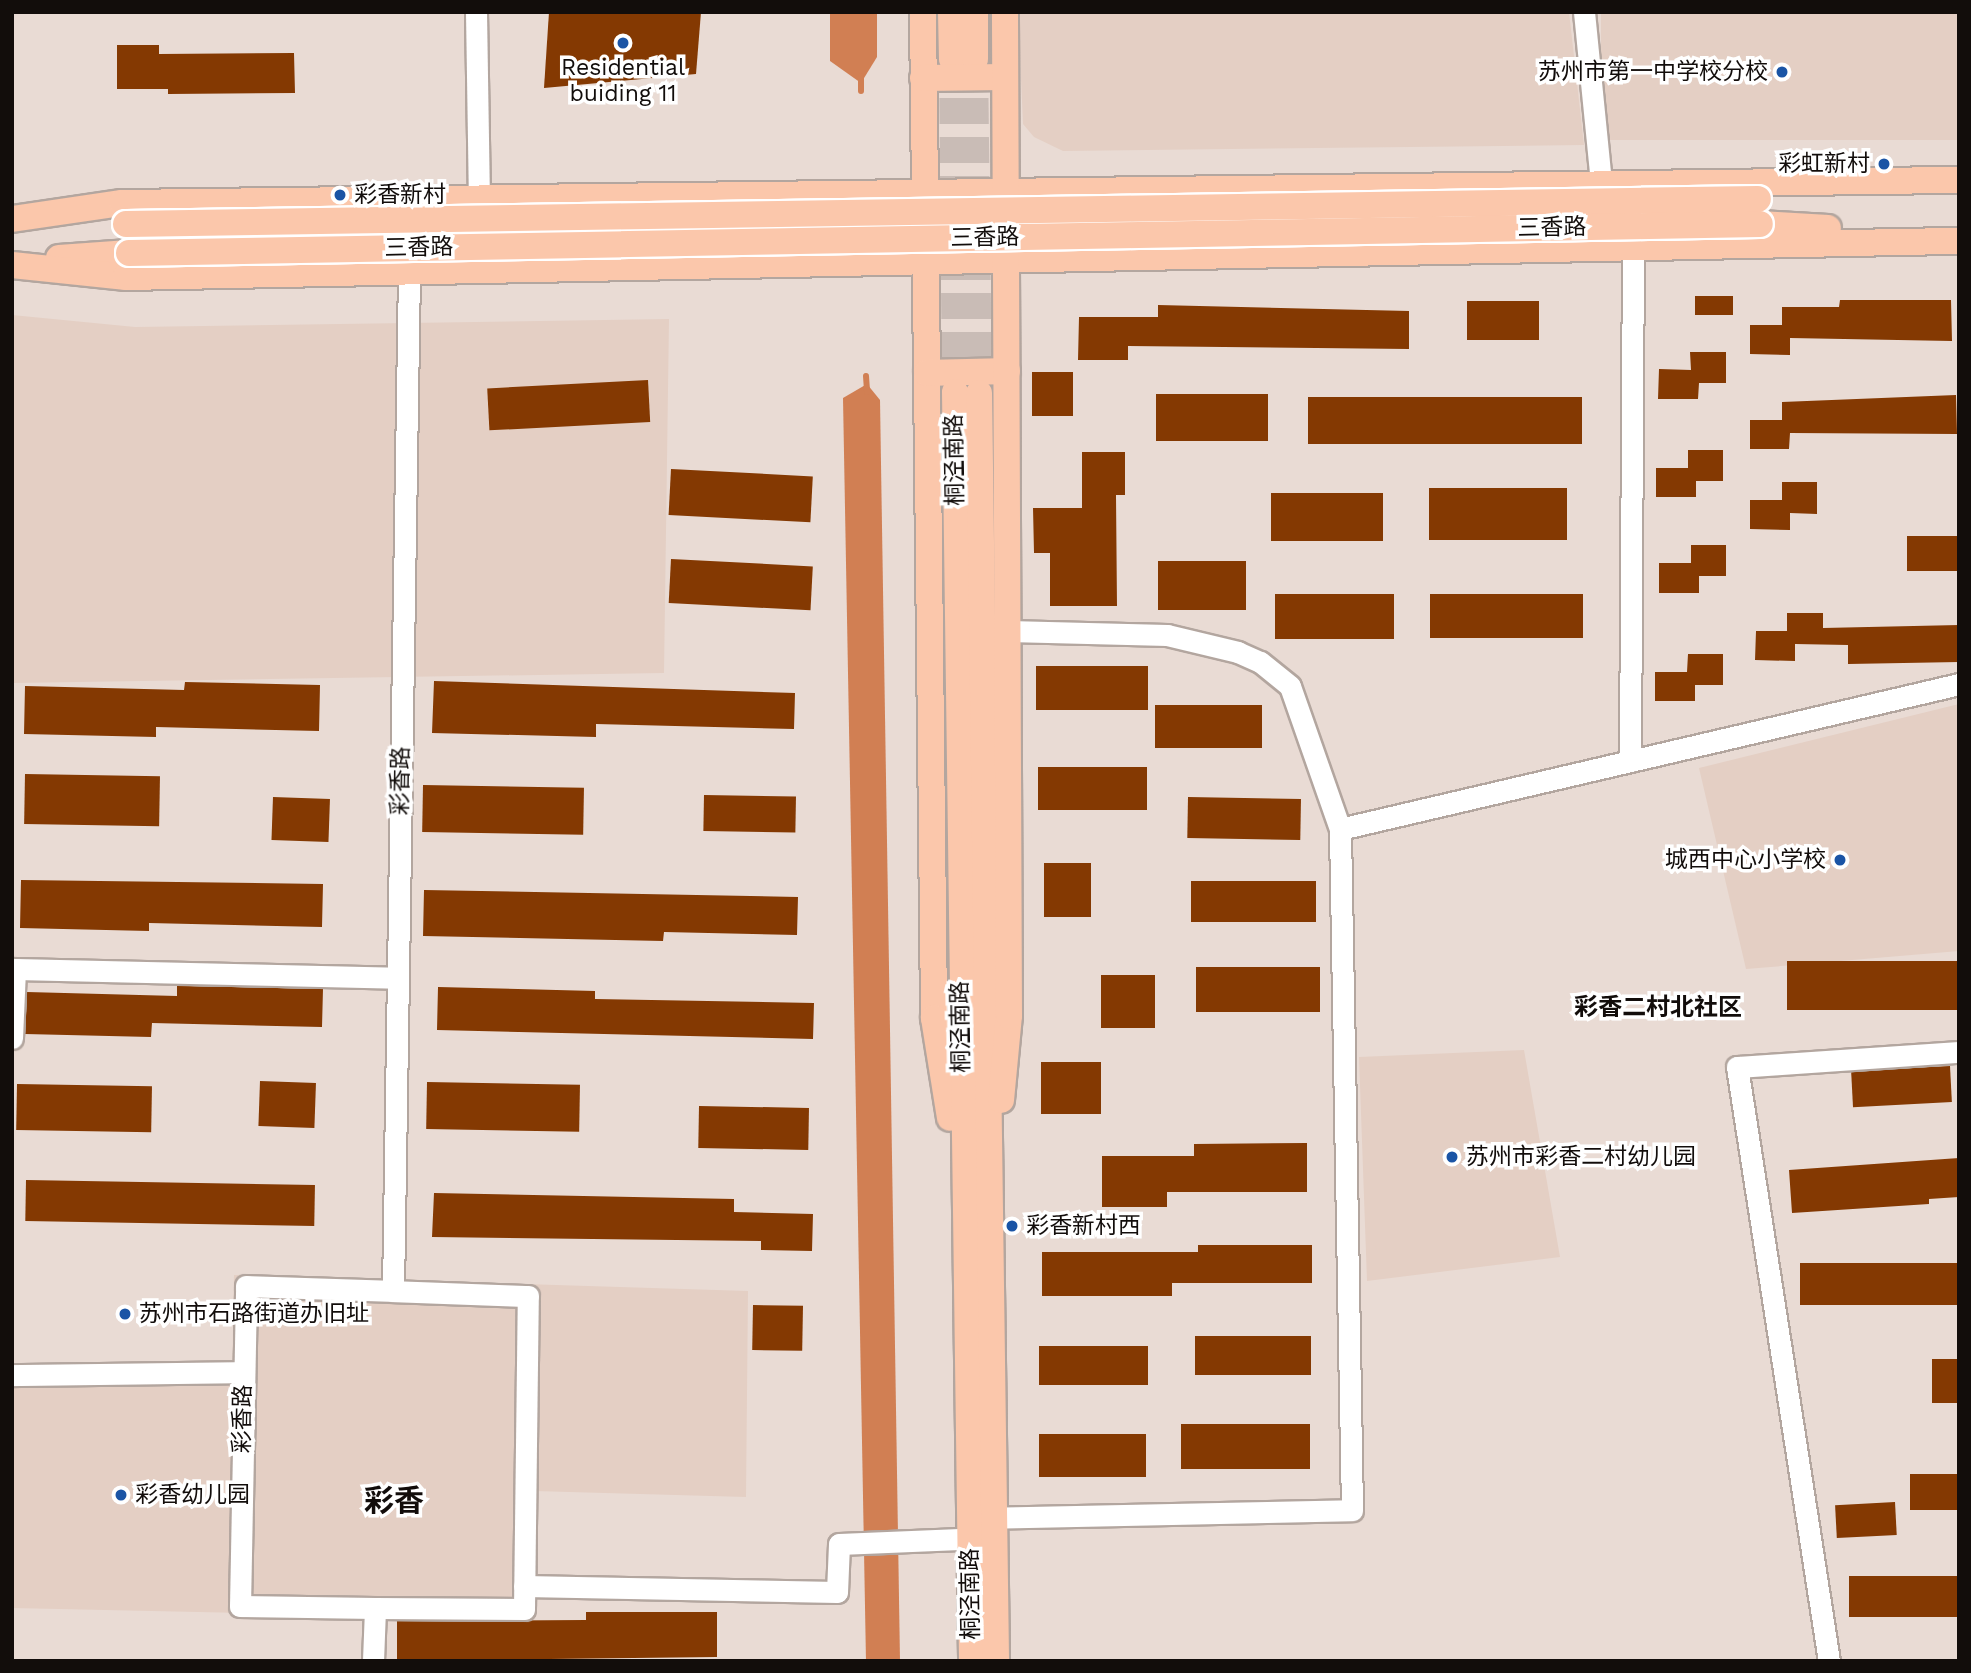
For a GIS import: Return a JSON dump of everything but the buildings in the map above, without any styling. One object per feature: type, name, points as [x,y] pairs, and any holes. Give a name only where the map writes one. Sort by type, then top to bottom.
[{"type":"main road","points":[[923,12],[934,1018],[977,1220]]},
{"type":"main road","points":[[951,12],[964,59],[975,12]]},
{"type":"main road","points":[[977,1220],[1009,1016],[1005,12]]},
{"type":"main road","points":[[923,78],[1005,77]]},
{"type":"main road","points":[[12,220],[122,204],[1959,180]]},
{"type":"main road","name":"三香路","points":[[12,263],[129,253],[1759,211],[1959,185]]},
{"type":"main road","name":"三香路","points":[[12,220],[126,224],[1759,211],[1959,234]]},
{"type":"main road","points":[[12,263],[126,278],[1959,241]]},
{"type":"main road","points":[[927,373],[1007,371]]},
{"type":"main road","name":"桐泾南路","points":[[967,393],[982,1528],[996,1661]]},
{"type":"main road","name":"桐泾南路","points":[[972,1661],[982,1528]]},
{"type":"street","points":[[476,12],[479,199]]},
{"type":"street","points":[[1584,12],[1601,183]]},
{"type":"street","points":[[1630,761],[1633,247]]},
{"type":"street","name":"彩香路","points":[[393,1291],[409,271]]},
{"type":"street","points":[[524,1586],[837,1592],[839,1544],[905,1542],[982,1528],[1352,1510],[1340,829],[1290,687],[1260,662],[1206,644],[1134,631],[1008,631]]},
{"type":"street","points":[[1340,829],[1959,684]]},
{"type":"street","points":[[12,1038],[15,969],[397,978]]},
{"type":"street","points":[[1829,1661],[1737,1067],[1959,1052]]},
{"type":"street","name":"彩香路","points":[[246,1286],[528,1296],[524,1609],[240,1606],[244,1372],[246,1286]]},
{"type":"street","points":[[12,1375],[244,1372]]},
{"type":"street","points":[[373,1661],[375,1608]]},
{"type":"shaded area","points":[[830,12],[877,12],[877,57],[861,83],[830,61]]},
{"type":"shaded area","points":[[1018,12],[1569,12],[1584,145],[1063,151],[1034,137],[1023,124]]},
{"type":"shaded area","name":"苏州市第一中学校分校","points":[[1601,12],[1959,12],[1959,140],[1601,140]]},
{"type":"shaded area","points":[[12,315],[135,327],[669,319],[664,673],[12,683]]},
{"type":"shaded area","points":[[867,384],[880,400],[900,1661],[866,1661],[843,398]]},
{"type":"shaded area","name":"城西中心小学校","points":[[1959,704],[1959,951],[1746,969],[1699,768]]},
{"type":"shaded area","name":"苏州市彩香二村幼儿园","points":[[1524,1050],[1560,1257],[1367,1281],[1359,1057]]},
{"type":"shaded area","points":[[234,1275],[748,1291],[746,1497],[534,1491],[533,1619],[12,1608],[12,1380],[232,1382]]},
{"type":"waterway","points":[[861,76],[861,91]]},
{"type":"waterway","points":[[866,376],[867,392]]},
{"type":"tunnel","points":[[952,59],[955,392]]},
{"type":"tunnel","points":[[975,59],[979,393]]},
{"type":"place","name":"Residential buiding 11","points":[[623,43]]},
{"type":"place","name":"苏州市第一中学校分校","points":[[1782,72]]},
{"type":"place","name":"彩虹新村","points":[[1884,164]]},
{"type":"place","name":"彩香新村","points":[[340,195]]},
{"type":"place","name":"城西中心小学校","points":[[1840,860]]},
{"type":"place","name":"苏州市彩香二村幼儿园","points":[[1452,1157]]},
{"type":"place","name":"彩香新村西","points":[[1012,1226]]},
{"type":"place","name":"苏州市石路街道办旧址","points":[[125,1314]]},
{"type":"place","name":"彩香幼儿园","points":[[121,1495]]},
{"type":"district","name":"彩香二村北社区","points":[[1658,1008]]},
{"type":"district","name":"彩香","points":[[394,1501]]}]
